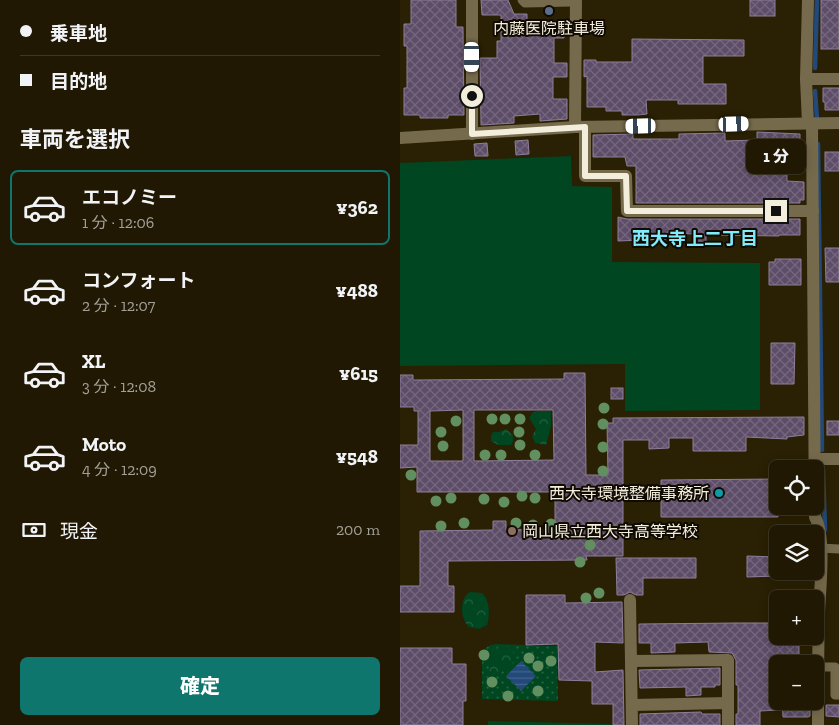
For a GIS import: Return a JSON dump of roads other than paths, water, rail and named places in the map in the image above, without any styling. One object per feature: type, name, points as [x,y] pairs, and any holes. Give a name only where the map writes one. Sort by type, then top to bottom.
[{"type":"street","points":[[472,0],[472,134]]},
{"type":"street","points":[[808,0],[806,79],[810,122],[813,211],[816,460]]},
{"type":"street","points":[[574,1],[580,127],[585,176],[626,176],[627,211],[813,211]]},
{"type":"street","points":[[806,79],[839,79]]},
{"type":"street","points":[[400,138],[580,127],[839,122]]},
{"type":"street","points":[[824,460],[839,460]]},
{"type":"street","points":[[821,655],[822,580]]},
{"type":"street","points":[[630,600],[632,725]]},
{"type":"street","points":[[632,661],[728,660],[728,725]]},
{"type":"street","points":[[632,705],[728,703]]},
{"type":"street","points":[[818,725],[819,710]]},
{"type":"lane","points":[[522,0],[525,2],[574,1]]},
{"type":"lane","points":[[824,548],[839,549]]},
{"type":"lane","points":[[824,667],[835,667],[835,695],[839,695]]},
{"type":"water","points":[[521,661],[536,676],[521,691],[506,676]]},
{"type":"waterway","points":[[815,68],[817,0]]},
{"type":"waterway","points":[[815,91],[817,119]]},
{"type":"waterway","points":[[818,144],[822,450]]},
{"type":"waterway","points":[[824,500],[825,530]]},
{"type":"place","name":"内藤医院駐車場","points":[[549,11]]},
{"type":"place","name":"西大寺環境整備事務所","points":[[719,493]]},
{"type":"place","name":"岡山県立西大寺高等学校","points":[[512,531]]},
{"type":"district","name":"西大寺上二丁目","points":[[695,239]]}]
